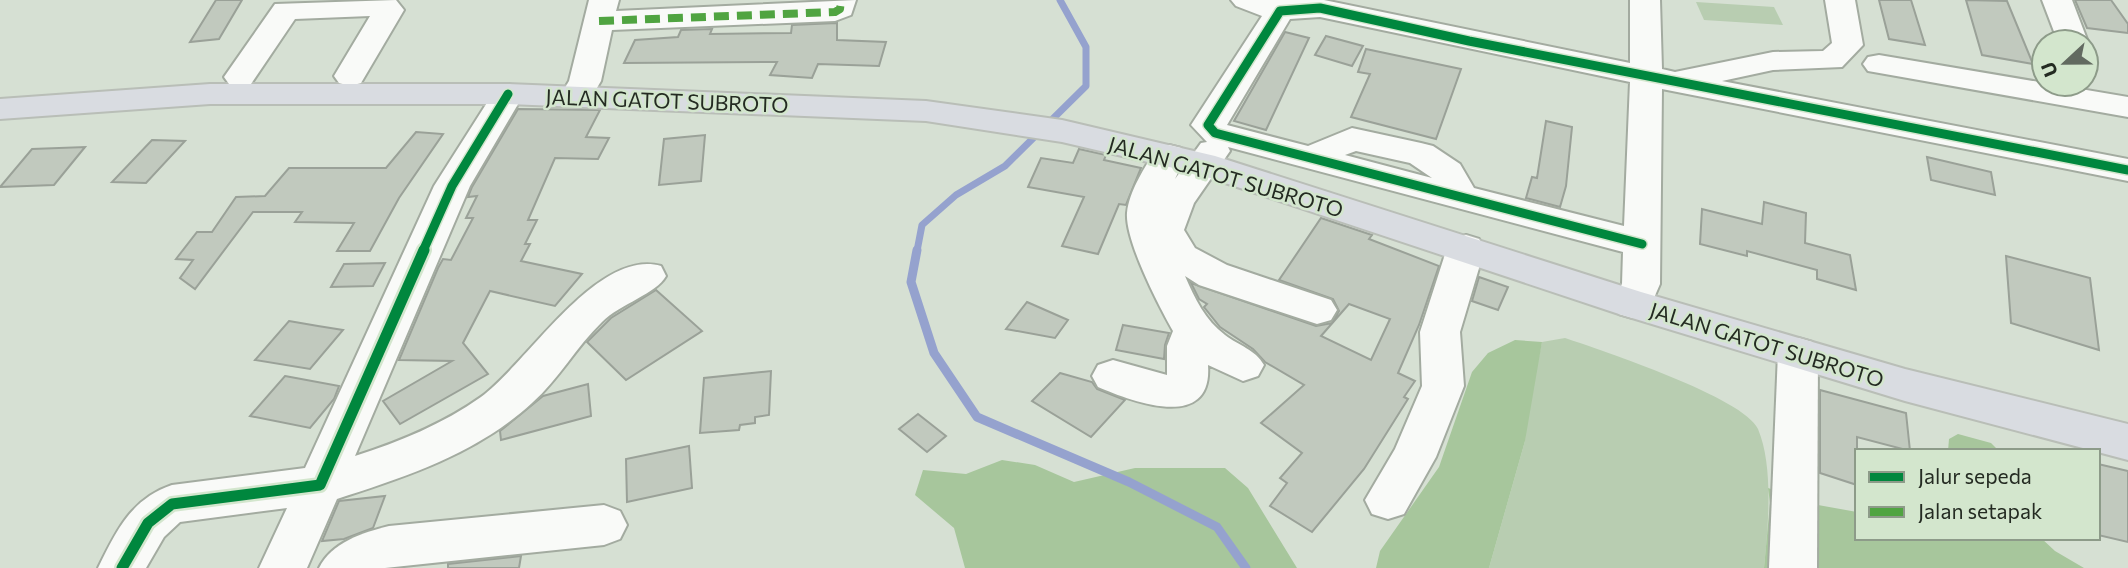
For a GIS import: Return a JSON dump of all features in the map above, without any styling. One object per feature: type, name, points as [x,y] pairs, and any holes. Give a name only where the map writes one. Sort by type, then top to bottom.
[{"type":"highway","name":"JALAN GATOT SUBROTO","points":[[0,94],[110,83],[240,77],[351,76],[581,89],[923,102],[1067,122],[1195,157],[1637,294],[1798,353],[1905,385],[2128,442]]},
{"type":"highway","name":"JALAN GATOT SUBROTO","points":[[0,109],[210,94],[508,94],[581,89]]},
{"type":"highway","name":"JALAN GATOT SUBROTO","points":[[1195,157],[1466,248],[1637,294],[2128,417]]},
{"type":"street","points":[[581,89],[601,11],[835,12],[840,9],[841,0]]},
{"type":"street","points":[[1246,0],[1280,11],[1320,8],[1360,0]]},
{"type":"street","points":[[1637,294],[1661,79],[1644,0]]},
{"type":"street","points":[[1840,0],[1840,52]]},
{"type":"street","points":[[2057,0],[2068,28]]},
{"type":"street","points":[[240,77],[281,5],[389,7],[351,76]]},
{"type":"street","points":[[1320,8],[1661,79],[2128,170]]},
{"type":"street","points":[[1280,11],[1208,128],[1215,133],[1313,157],[1352,139],[1421,154],[1448,172],[1460,195],[1642,244]]},
{"type":"street","points":[[1661,79],[1840,52],[1879,64],[2030,82]]},
{"type":"street","points":[[283,568],[452,187],[508,94]]},
{"type":"street","points":[[2100,94],[2128,107]]},
{"type":"street","points":[[1195,157],[1166,230],[1182,257],[1213,275],[1317,310]]},
{"type":"street","points":[[1195,157],[1147,201],[1147,230],[1179,309],[1194,331],[1219,355],[1243,365]]},
{"type":"street","points":[[1388,500],[1414,457],[1443,386],[1440,332],[1466,248]]},
{"type":"street","points":[[122,568],[144,525],[152,515],[172,503],[320,485],[431,446],[484,417],[518,392],[540,370],[566,336],[597,303],[647,276]]},
{"type":"street","points":[[1113,376],[1162,393],[1181,388],[1186,383],[1188,373],[1187,339],[1194,331]]},
{"type":"street","points":[[1793,568],[1798,353]]},
{"type":"street","points":[[343,568],[372,551],[389,546],[604,525]]},
{"type":"green space","points":[[1696,2],[1774,7],[1783,25],[1704,20]]},
{"type":"green space","points":[[1565,338],[1701,390],[1727,403],[1747,417],[1758,429],[1768,479],[1764,568],[1489,568],[1525,441],[1526,419],[1542,342]]},
{"type":"green space","points":[[1515,340],[1542,342],[1525,441],[1489,568],[1376,568],[1380,551],[1439,467],[1472,372],[1488,353]]},
{"type":"green space","points":[[1958,434],[1991,443],[1997,449],[1948,449],[1949,439]]},
{"type":"green space","points":[[1002,460],[1035,465],[1074,482],[1135,468],[1225,468],[1248,488],[1297,568],[965,568],[954,528],[915,495],[923,470],[966,474]]},
{"type":"green space","points":[[1768,488],[1818,505],[1855,512],[1855,540],[2043,540],[2055,551],[2084,568],[1764,568],[1770,503]]},
{"type":"building","points":[[216,0],[242,0],[219,39],[190,42]]},
{"type":"building","points":[[1879,0],[1911,0],[1925,45],[1889,39]]},
{"type":"building","points":[[1966,0],[2007,1],[2030,57],[2030,63],[1982,55]]},
{"type":"building","points":[[2075,0],[2111,0],[2128,24],[2128,33],[2100,28],[2087,28]]},
{"type":"building","points":[[837,23],[837,40],[886,42],[879,66],[818,64],[812,78],[770,75],[777,62],[624,63],[635,40],[678,37],[681,30],[712,29],[710,34],[791,33],[792,25]]},
{"type":"building","points":[[1285,32],[1309,38],[1266,130],[1234,121]]},
{"type":"building","points":[[1326,36],[1363,46],[1352,66],[1315,55]]},
{"type":"building","points":[[1366,49],[1461,69],[1436,139],[1351,117],[1370,74],[1358,72]]},
{"type":"building","points":[[518,109],[600,110],[586,137],[609,138],[598,159],[555,158],[528,220],[537,220],[525,244],[530,244],[521,261],[582,274],[555,306],[490,291],[463,343],[488,374],[400,424],[383,401],[452,361],[399,360],[438,268],[443,259],[451,260],[473,218],[466,218],[477,196],[468,197],[472,187]]},
{"type":"building","points":[[1546,121],[1572,127],[1566,186],[1560,207],[1526,198],[1532,177],[1537,178]]},
{"type":"building","points":[[416,132],[443,134],[399,198],[370,251],[337,251],[354,223],[295,222],[302,212],[253,212],[195,289],[180,278],[193,260],[176,259],[197,232],[212,232],[236,197],[265,196],[289,168],[386,168]]},
{"type":"building","points":[[705,135],[701,181],[659,185],[664,139]]},
{"type":"building","points":[[152,140],[185,141],[146,183],[112,182]]},
{"type":"building","points":[[85,147],[54,185],[0,187],[32,149]]},
{"type":"building","points":[[1079,149],[1106,155],[1104,160],[1141,168],[1126,205],[1119,204],[1098,254],[1062,246],[1084,197],[1028,187],[1041,158],[1073,163]]},
{"type":"building","points":[[1927,157],[1991,172],[1995,195],[1931,180]]},
{"type":"building","points":[[1764,202],[1806,213],[1805,243],[1850,255],[1856,290],[1817,279],[1817,270],[1747,251],[1747,256],[1700,244],[1702,209],[1762,224]]},
{"type":"building","points":[[1321,218],[1372,235],[1369,239],[1439,266],[1419,325],[1398,373],[1415,381],[1404,397],[1408,399],[1364,469],[1312,532],[1270,506],[1287,483],[1280,478],[1302,453],[1261,423],[1304,385],[1265,362],[1253,349],[1220,327],[1204,307],[1207,304],[1199,299],[1191,283],[1316,326],[1332,323],[1339,311],[1333,299],[1279,280]],"holes":[[[1349,304],[1390,319],[1371,360],[1321,336]]]},
{"type":"building","points":[[2006,256],[2090,278],[2099,350],[2011,323]]},
{"type":"building","points":[[385,263],[373,286],[331,287],[344,264]]},
{"type":"building","points":[[1479,277],[1508,287],[1498,310],[1472,301]]},
{"type":"building","points":[[656,290],[702,331],[626,380],[587,342],[611,318]]},
{"type":"building","points":[[1027,302],[1068,320],[1055,338],[1006,329]]},
{"type":"building","points":[[289,321],[343,330],[310,369],[255,360]]},
{"type":"building","points":[[1123,325],[1169,333],[1164,359],[1116,350]]},
{"type":"building","points":[[771,371],[769,415],[755,417],[755,423],[740,425],[739,430],[700,433],[704,378]]},
{"type":"building","points":[[1060,373],[1092,382],[1097,389],[1125,400],[1091,437],[1032,401]]},
{"type":"building","points":[[285,376],[339,386],[334,399],[310,428],[250,416]]},
{"type":"building","points":[[588,384],[591,416],[501,440],[500,431],[543,396]]},
{"type":"building","points":[[1820,390],[1906,413],[1910,449],[1857,437],[1855,484],[1820,473]]},
{"type":"building","points":[[918,414],[946,436],[927,452],[899,429]]},
{"type":"building","points":[[689,446],[692,488],[627,502],[626,459]]},
{"type":"building","points":[[2100,464],[2128,471],[2128,542],[2100,535]]},
{"type":"building","points":[[385,496],[373,528],[344,539],[322,541],[339,501]]},
{"type":"building","points":[[521,556],[519,568],[448,568],[448,564]]},
{"type":"waterway","points":[[917,251],[922,225],[956,195],[1005,166],[1086,86],[1086,47],[1060,0]]},
{"type":"waterway","points":[[917,250],[911,282],[934,353],[977,417],[1129,482],[1217,527],[1246,568]]},
{"type":"marked path","points":[[599,21],[835,12],[840,9],[841,0]]},
{"type":"cycle path","points":[[1642,244],[1215,133],[1208,125],[1280,11],[1320,8],[1469,41],[2128,170]]},
{"type":"cycle path","points":[[122,568],[148,523],[162,509],[172,504],[320,485],[452,186],[508,94]]}]
